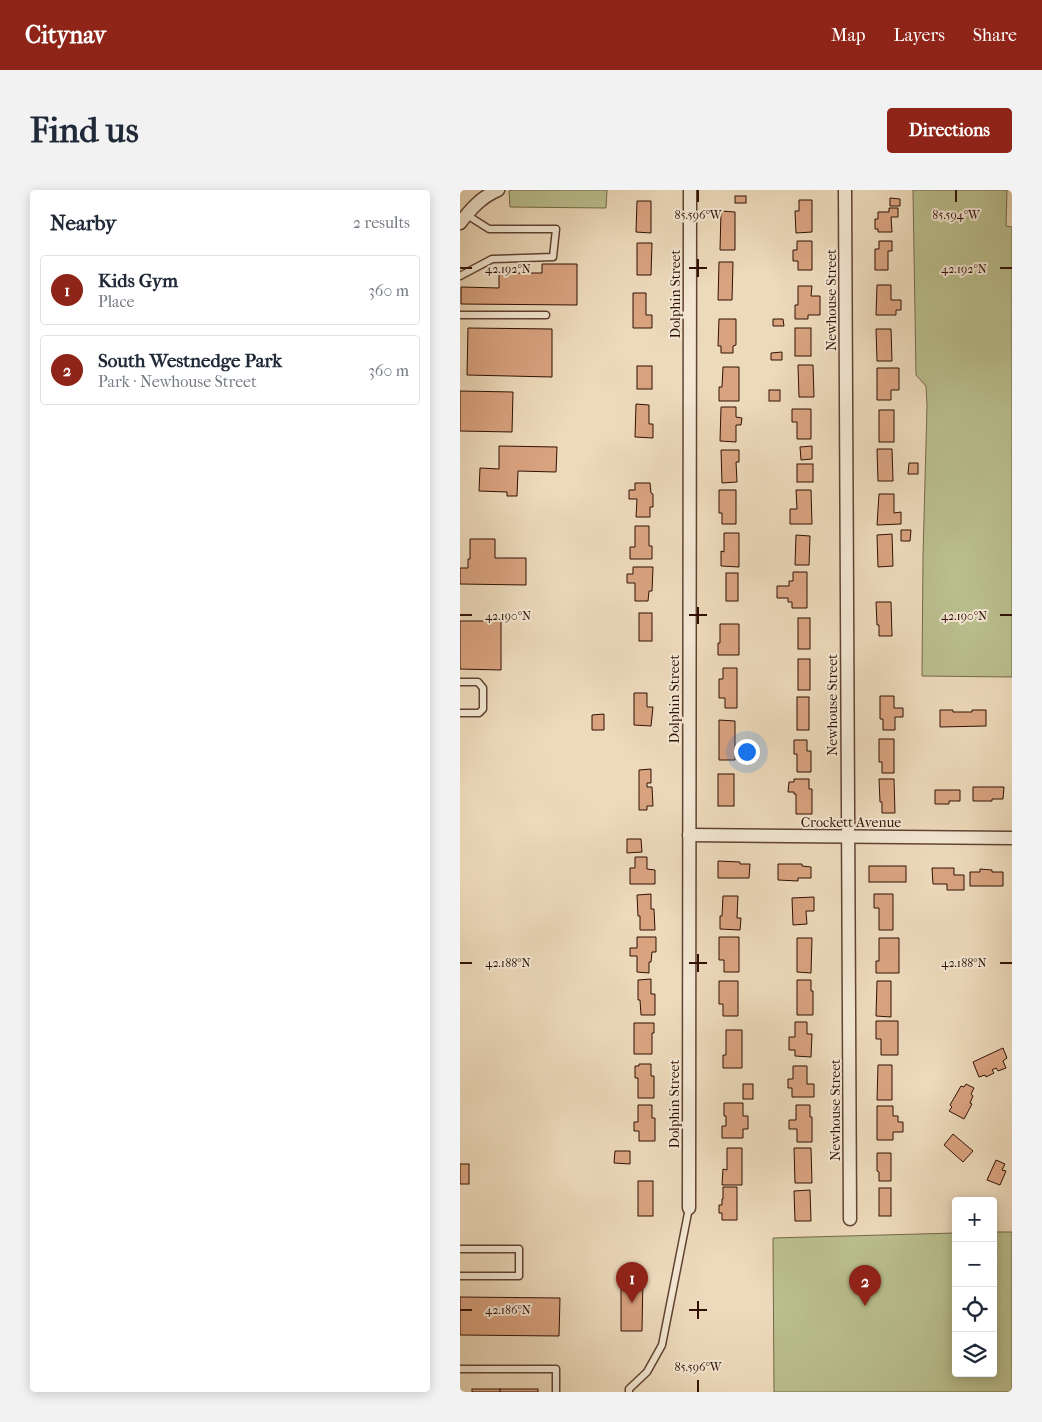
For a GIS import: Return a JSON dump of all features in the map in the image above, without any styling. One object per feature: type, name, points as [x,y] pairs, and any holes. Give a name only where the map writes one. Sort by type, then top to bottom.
[{"type":"street","points":[[463,219],[476,204],[498,190]]},
{"type":"street","name":"Dolphin Street","points":[[690,190],[690,1208]]},
{"type":"street","name":"Newhouse Street","points":[[845,190],[850,1219]]},
{"type":"street","name":"Crockett Avenue","points":[[690,835],[1012,838]]},
{"type":"lane","points":[[460,276],[492,259],[553,257],[556,229],[489,229],[463,219]]},
{"type":"lane","points":[[460,315],[546,315]]},
{"type":"lane","points":[[460,682],[478,682],[484,688],[484,709],[479,713],[460,713]]},
{"type":"lane","points":[[629,1392],[629,1389],[648,1372],[662,1345],[690,1208]]},
{"type":"lane","points":[[460,1249],[519,1249],[519,1276],[460,1276]]},
{"type":"lane","points":[[460,1368],[556,1369],[556,1392]]},
{"type":"green space","points":[[607,190],[606,208],[510,207],[509,191]]},
{"type":"green space","points":[[913,190],[1007,190],[1006,226],[1012,227],[1012,677],[922,676],[927,406],[926,386],[916,375]]},
{"type":"green space","points":[[997,1232],[1012,1232],[1012,1392],[774,1392],[773,1238],[952,1233],[952,1377],[997,1377]]},
{"type":"building","points":[[735,196],[746,196],[746,203],[735,203]]},
{"type":"building","points":[[890,198],[900,199],[900,206],[890,206]]},
{"type":"building","points":[[799,200],[812,200],[812,232],[796,233],[795,211],[799,211]]},
{"type":"building","points":[[637,201],[651,201],[651,233],[636,232]]},
{"type":"building","points":[[889,208],[898,208],[898,217],[891,217],[892,232],[878,232],[878,229],[875,229],[875,219],[878,219],[878,212],[889,212]]},
{"type":"building","points":[[721,211],[735,212],[735,250],[720,250]]},
{"type":"building","points":[[797,241],[812,241],[812,270],[798,270],[798,261],[793,261],[793,250],[797,250]]},
{"type":"building","points":[[879,241],[892,241],[892,251],[888,251],[888,270],[875,270],[875,249],[879,249]]},
{"type":"building","points":[[637,243],[652,243],[651,275],[637,275]]},
{"type":"building","points":[[719,262],[733,262],[732,300],[718,300]]},
{"type":"building","points":[[542,264],[577,264],[577,305],[461,304],[461,287],[499,288],[499,273],[542,273]]},
{"type":"building","points":[[877,285],[891,285],[891,300],[901,300],[901,310],[896,310],[896,315],[876,315]]},
{"type":"building","points":[[798,286],[812,286],[811,296],[820,296],[820,315],[808,315],[808,319],[795,319],[795,305],[798,305]]},
{"type":"building","points":[[633,293],[646,293],[646,315],[652,315],[652,328],[633,328]]},
{"type":"building","points":[[719,319],[736,319],[736,345],[733,346],[733,353],[721,353],[721,346],[718,346]]},
{"type":"building","points":[[773,319],[783,319],[784,326],[773,326]]},
{"type":"building","points":[[468,328],[552,329],[552,377],[467,375]]},
{"type":"building","points":[[795,328],[811,328],[811,356],[795,356]]},
{"type":"building","points":[[876,329],[891,329],[892,361],[877,361]]},
{"type":"building","points":[[782,352],[782,360],[771,360],[771,353]]},
{"type":"building","points":[[798,365],[813,365],[814,397],[799,397]]},
{"type":"building","points":[[637,366],[652,366],[652,389],[637,389]]},
{"type":"building","points":[[723,367],[739,367],[739,401],[719,401],[719,387],[722,387]]},
{"type":"building","points":[[877,368],[899,368],[899,390],[891,390],[891,400],[877,400]]},
{"type":"building","points":[[769,390],[780,390],[780,401],[769,401]]},
{"type":"building","points":[[460,391],[513,392],[512,432],[460,431]]},
{"type":"building","points":[[636,404],[649,405],[649,424],[653,424],[653,438],[635,437]]},
{"type":"building","points":[[721,407],[736,407],[736,417],[742,418],[741,425],[736,425],[736,442],[720,441]]},
{"type":"building","points":[[792,409],[811,409],[811,439],[797,439],[797,422],[792,422]]},
{"type":"building","points":[[879,410],[894,410],[894,442],[879,442]]},
{"type":"building","points":[[499,446],[557,447],[556,472],[518,471],[517,496],[507,496],[507,492],[479,491],[480,468],[499,469]]},
{"type":"building","points":[[812,446],[812,459],[801,460],[800,447]]},
{"type":"building","points":[[877,449],[892,449],[893,481],[878,481]]},
{"type":"building","points":[[721,450],[739,450],[739,462],[736,462],[737,482],[722,483]]},
{"type":"building","points":[[909,463],[918,463],[918,474],[908,474]]},
{"type":"building","points":[[797,464],[813,464],[813,482],[797,482]]},
{"type":"building","points":[[635,483],[650,483],[651,493],[653,494],[653,507],[650,507],[650,517],[636,517],[637,499],[629,499],[629,490],[635,490]]},
{"type":"building","points":[[719,490],[736,490],[736,524],[722,524],[722,513],[719,513]]},
{"type":"building","points":[[796,490],[811,490],[812,524],[790,524],[790,509],[797,509]]},
{"type":"building","points":[[879,494],[894,494],[894,513],[901,512],[901,524],[877,525]]},
{"type":"building","points":[[635,526],[649,526],[649,546],[652,546],[652,559],[630,559],[630,547],[635,547]]},
{"type":"building","points":[[901,530],[911,530],[910,541],[901,541]]},
{"type":"building","points":[[724,533],[739,533],[739,567],[721,566],[721,551],[724,552]]},
{"type":"building","points":[[892,534],[893,566],[878,567],[877,535]]},
{"type":"building","points":[[796,535],[810,536],[809,565],[795,565]]},
{"type":"building","points":[[470,539],[495,539],[495,558],[526,558],[526,585],[460,584],[460,568],[468,568],[468,559],[470,559]]},
{"type":"building","points":[[633,567],[653,567],[652,591],[649,591],[648,601],[635,601],[635,583],[627,583],[627,574],[633,574]]},
{"type":"building","points":[[793,572],[807,572],[807,608],[792,608],[792,602],[788,602],[788,598],[777,598],[777,586],[789,586],[789,581],[793,581]]},
{"type":"building","points":[[726,573],[738,573],[738,601],[726,601]]},
{"type":"building","points":[[876,602],[891,602],[892,636],[879,636]]},
{"type":"building","points":[[639,613],[652,613],[652,641],[639,641]]},
{"type":"building","points":[[798,618],[810,618],[810,649],[798,649]]},
{"type":"building","points":[[460,621],[501,621],[501,670],[460,669]]},
{"type":"building","points":[[720,624],[739,624],[739,655],[718,655]]},
{"type":"building","points":[[798,659],[810,659],[810,690],[798,690]]},
{"type":"building","points":[[723,668],[737,668],[737,708],[725,708],[725,698],[719,698],[719,679],[723,679]]},
{"type":"building","points":[[634,693],[647,693],[647,707],[653,707],[651,726],[634,725]]},
{"type":"building","points":[[880,696],[894,696],[894,708],[903,708],[903,717],[895,717],[895,730],[883,730],[883,719],[880,719]]},
{"type":"building","points":[[797,697],[809,697],[809,730],[797,730]]},
{"type":"building","points":[[940,710],[972,712],[972,710],[986,710],[986,726],[940,727]]},
{"type":"building","points":[[604,714],[604,730],[592,730],[592,715]]},
{"type":"building","points":[[719,720],[735,721],[735,760],[719,760]]},
{"type":"building","points":[[879,739],[894,739],[894,773],[882,773],[882,762],[879,762]]},
{"type":"building","points":[[794,740],[807,740],[807,751],[811,751],[811,772],[797,772],[797,754],[794,754]]},
{"type":"building","points":[[651,769],[651,783],[647,783],[647,787],[652,787],[653,806],[647,806],[647,810],[639,810],[639,770]]},
{"type":"building","points":[[718,774],[734,774],[734,806],[718,806]]},
{"type":"building","points":[[794,779],[809,779],[809,789],[812,789],[812,814],[796,814],[796,794],[788,792],[789,782],[794,782]]},
{"type":"building","points":[[879,779],[894,779],[895,813],[882,813]]},
{"type":"building","points":[[973,787],[1004,787],[1003,799],[973,801]]},
{"type":"building","points":[[935,790],[960,790],[960,801],[949,801],[949,804],[935,804]]},
{"type":"building","points":[[627,839],[641,839],[642,852],[627,853]]},
{"type":"building","points":[[635,857],[647,857],[647,869],[655,870],[655,884],[630,884],[630,868],[635,868]]},
{"type":"building","points":[[718,861],[750,864],[749,878],[718,878]]},
{"type":"building","points":[[778,864],[802,864],[802,866],[811,867],[811,878],[798,878],[798,881],[778,880]]},
{"type":"building","points":[[869,866],[906,866],[906,882],[869,882]]},
{"type":"building","points":[[932,868],[954,868],[954,875],[964,875],[964,890],[947,890],[947,884],[933,884]]},
{"type":"building","points":[[980,869],[1003,872],[1003,886],[970,886],[970,872],[980,872]]},
{"type":"building","points":[[651,894],[651,909],[654,909],[655,930],[640,930],[637,895]]},
{"type":"building","points":[[874,894],[893,894],[893,930],[879,930],[879,908],[874,908]]},
{"type":"building","points":[[723,896],[738,896],[737,918],[741,918],[740,930],[720,929]]},
{"type":"building","points":[[814,897],[814,911],[806,911],[807,924],[793,925],[792,898]]},
{"type":"building","points":[[637,937],[656,937],[656,952],[652,952],[651,962],[649,962],[649,973],[637,972],[637,956],[630,956],[630,948],[637,948]]},
{"type":"building","points":[[719,937],[739,937],[739,972],[724,972],[724,960],[719,960]]},
{"type":"building","points":[[797,938],[812,938],[811,973],[797,972]]},
{"type":"building","points":[[879,938],[899,938],[899,973],[876,973],[876,961],[879,961]]},
{"type":"building","points":[[651,979],[651,994],[655,994],[655,1015],[641,1015],[640,1000],[638,1000],[638,980]]},
{"type":"building","points":[[797,980],[811,980],[813,1015],[797,1015]]},
{"type":"building","points":[[719,981],[738,981],[738,1016],[723,1016],[723,1004],[719,1004]]},
{"type":"building","points":[[877,981],[891,981],[891,1017],[876,1016]]},
{"type":"building","points":[[876,1021],[898,1021],[898,1055],[881,1055],[881,1039],[876,1039]]},
{"type":"building","points":[[795,1022],[807,1022],[807,1034],[812,1034],[811,1057],[795,1056],[795,1050],[789,1050],[789,1037],[795,1037]]},
{"type":"building","points":[[634,1023],[654,1023],[652,1054],[634,1054]]},
{"type":"building","points":[[726,1030],[742,1030],[742,1068],[723,1068],[723,1055],[726,1055]]},
{"type":"building","points":[[1003,1048],[1007,1058],[1003,1061],[1006,1068],[998,1071],[996,1068],[992,1070],[994,1073],[986,1077],[985,1075],[979,1077],[973,1062]]},
{"type":"building","points":[[639,1064],[651,1064],[651,1076],[654,1076],[654,1098],[638,1098],[638,1078],[635,1078],[635,1066],[639,1066]]},
{"type":"building","points":[[878,1065],[892,1065],[892,1100],[877,1100]]},
{"type":"building","points":[[793,1066],[807,1066],[807,1084],[814,1084],[814,1097],[792,1097],[792,1088],[788,1088],[788,1079],[793,1079]]},
{"type":"building","points":[[743,1084],[753,1084],[753,1099],[743,1099]]},
{"type":"building","points":[[966,1084],[974,1088],[971,1094],[973,1096],[970,1103],[972,1104],[964,1119],[949,1111],[952,1107],[950,1105],[961,1086],[964,1087]]},
{"type":"building","points":[[724,1103],[743,1103],[743,1116],[748,1116],[748,1129],[743,1129],[743,1138],[722,1138],[722,1126],[726,1126]]},
{"type":"building","points":[[638,1105],[652,1105],[652,1118],[655,1118],[655,1141],[639,1141],[639,1131],[634,1131],[634,1122],[638,1122]]},
{"type":"building","points":[[796,1105],[810,1105],[812,1142],[797,1142],[797,1129],[789,1129],[789,1120],[796,1120]]},
{"type":"building","points":[[877,1106],[893,1106],[893,1116],[898,1116],[898,1122],[903,1122],[903,1132],[893,1132],[893,1140],[877,1140]]},
{"type":"building","points":[[953,1134],[973,1151],[963,1162],[944,1145]]},
{"type":"building","points":[[727,1148],[742,1148],[742,1185],[722,1185],[723,1169],[727,1170]]},
{"type":"building","points":[[794,1148],[811,1148],[812,1183],[795,1183]]},
{"type":"building","points":[[615,1151],[630,1151],[630,1164],[614,1163]]},
{"type":"building","points":[[877,1153],[891,1153],[891,1181],[879,1181]]},
{"type":"building","points":[[996,1160],[1005,1164],[1002,1170],[1006,1171],[1000,1185],[987,1180]]},
{"type":"building","points":[[460,1164],[469,1164],[469,1184],[460,1184]]},
{"type":"building","points":[[638,1181],[653,1181],[653,1216],[638,1216]]},
{"type":"building","points":[[723,1187],[737,1187],[737,1220],[722,1220],[722,1213],[719,1213],[719,1205],[722,1205],[723,1199]]},
{"type":"building","points":[[879,1188],[891,1188],[891,1216],[879,1216]]},
{"type":"building","points":[[810,1190],[811,1221],[795,1221],[794,1191]]},
{"type":"building","points":[[621,1275],[643,1275],[642,1331],[621,1331]]},
{"type":"building","points":[[460,1297],[560,1298],[559,1336],[460,1335]]},
{"type":"building","points":[[472,1389],[500,1389],[500,1392],[472,1392]]},
{"type":"building","points":[[500,1389],[538,1389],[538,1392],[500,1392]]},
{"type":"place","name":"Kids Gym","points":[[632,1303]]},
{"type":"place","name":"South Westnedge Park","points":[[865,1306]]}]
